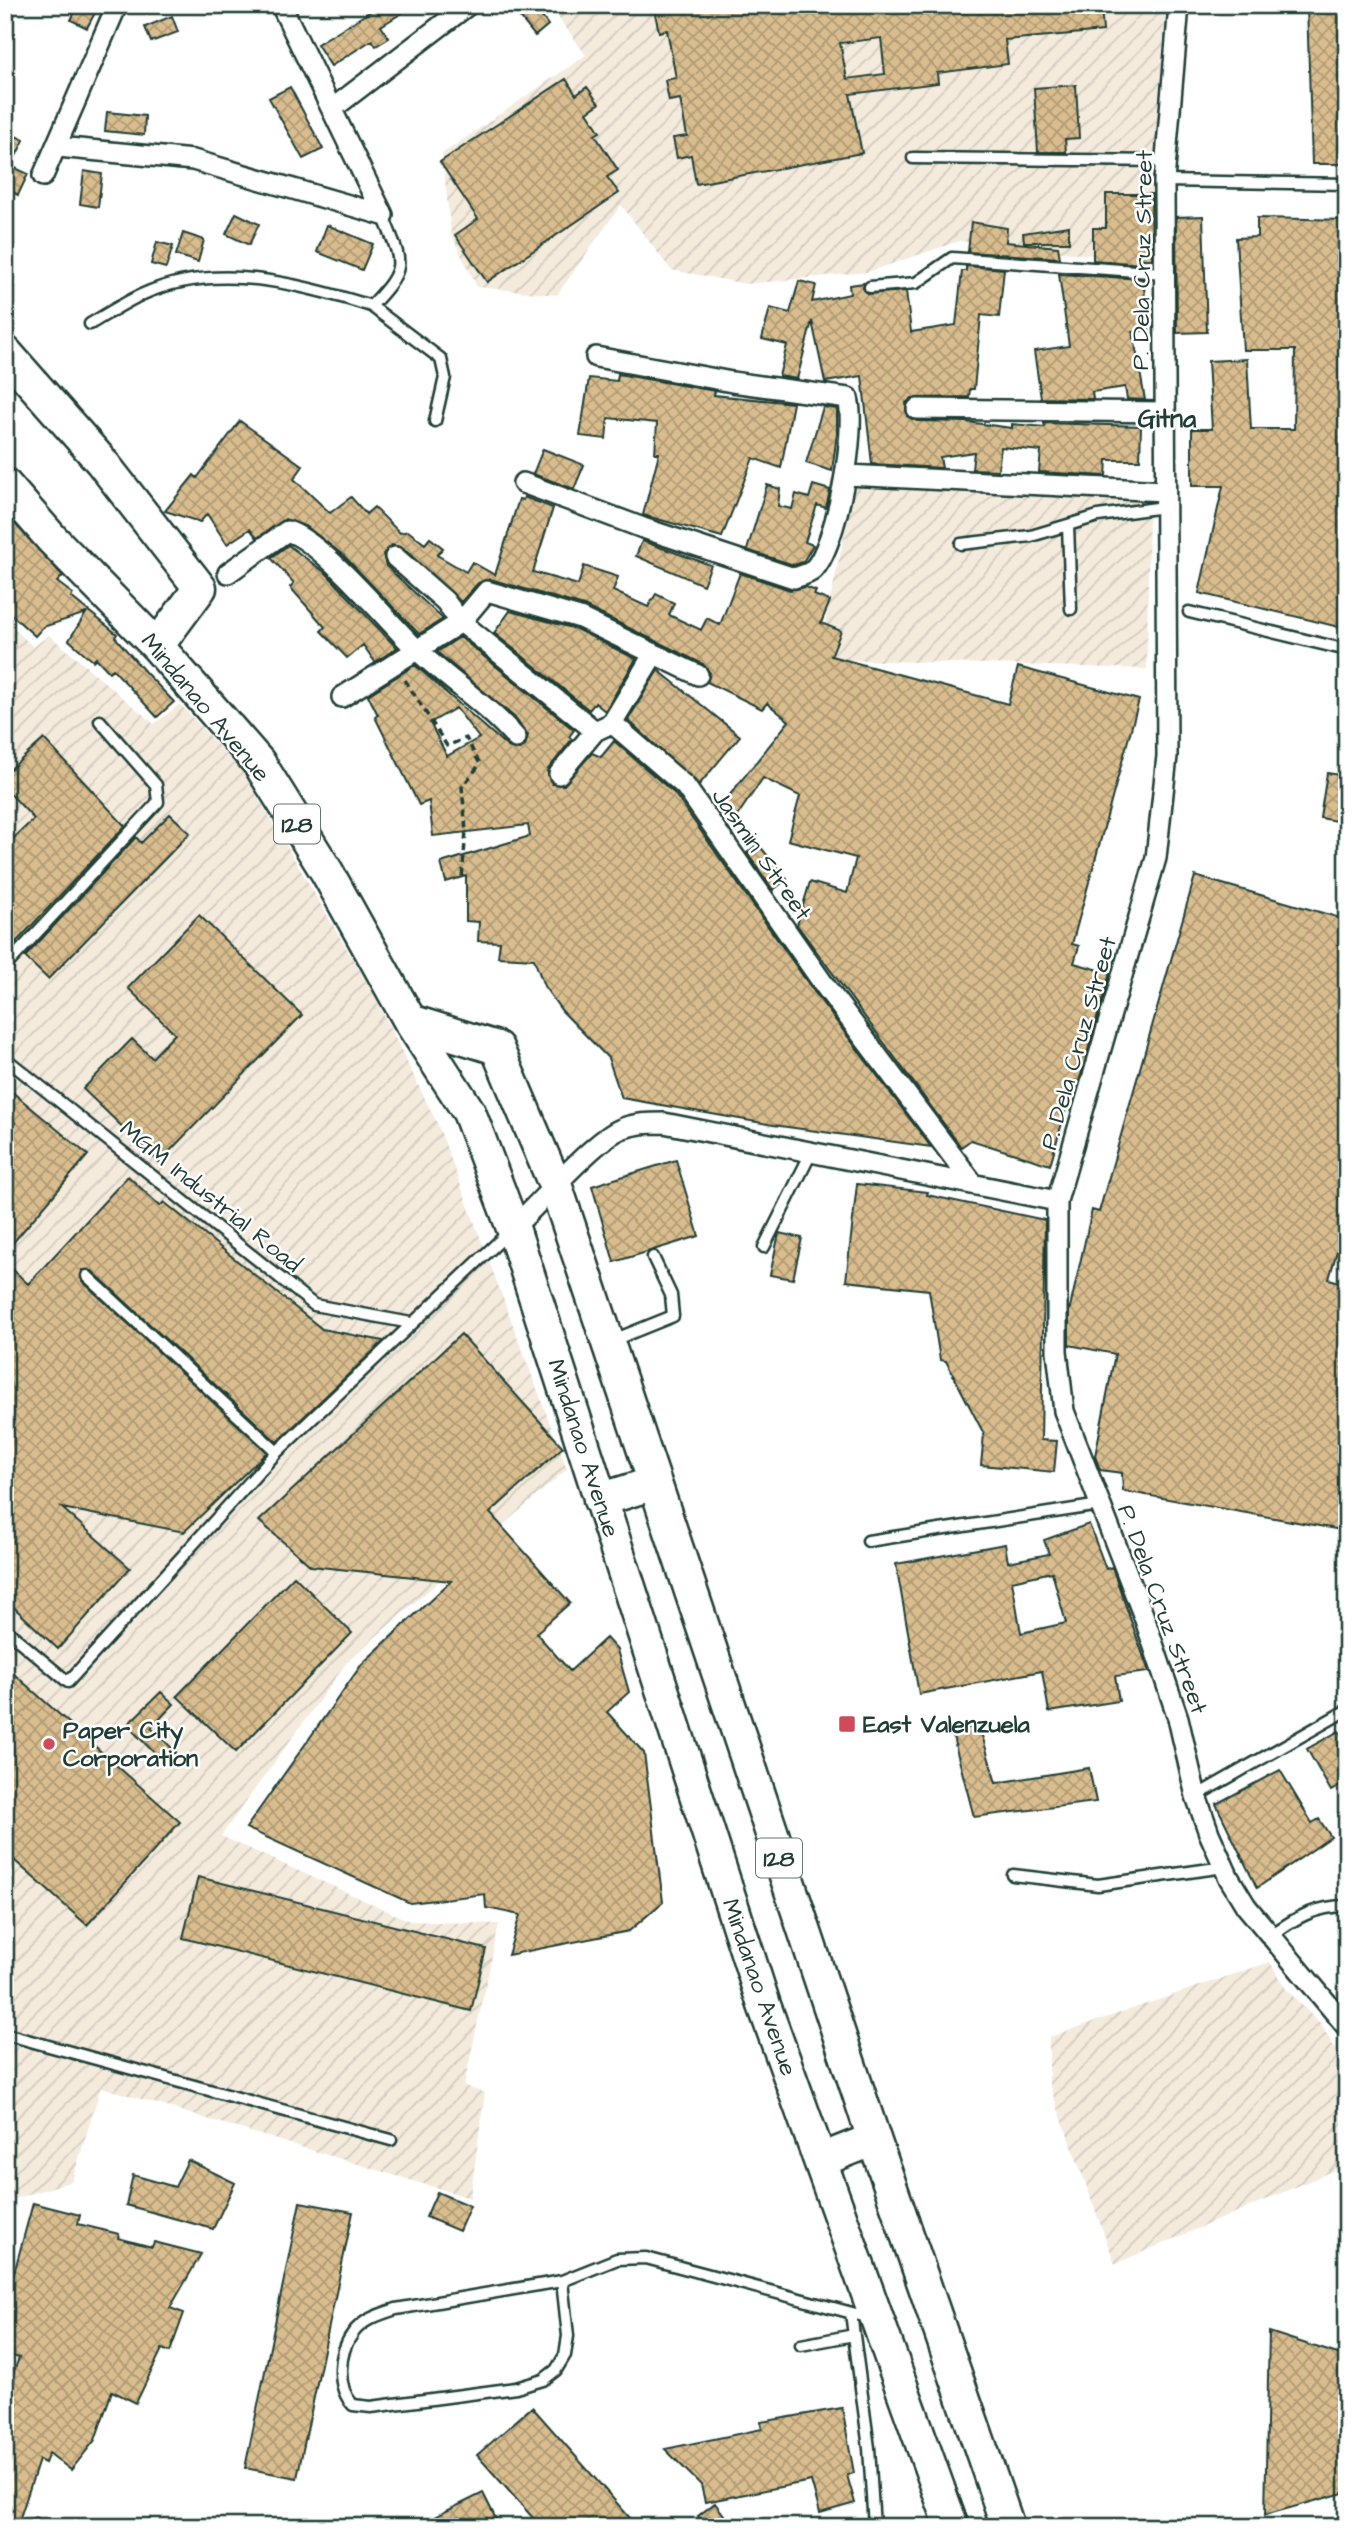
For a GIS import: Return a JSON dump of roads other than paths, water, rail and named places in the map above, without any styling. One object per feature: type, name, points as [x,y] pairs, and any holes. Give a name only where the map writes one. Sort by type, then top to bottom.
[{"type":"main road","points":[[5,352],[101,461],[200,588],[157,646]]},
{"type":"main road","name":"Mindanao Avenue","points":[[5,485],[51,539],[157,646],[259,763],[327,872],[410,1021],[469,1112],[513,1228],[764,2006],[821,2160],[861,2323],[951,2527]]},
{"type":"main road","name":"128","points":[[410,1021],[497,1048],[556,1188],[874,2140],[1008,2527]]},
{"type":"main road","points":[[600,1500],[654,1483]]},
{"type":"main road","points":[[821,2160],[874,2140]]},
{"type":"street","points":[[43,176],[58,147],[117,5]]},
{"type":"street","points":[[281,5],[383,215]]},
{"type":"street","points":[[332,109],[449,11],[468,5]]},
{"type":"street","name":"P. Dela Cruz Street","points":[[1179,5],[1164,181],[1167,756],[1156,858],[1057,1201],[1057,1351],[1064,1411],[1144,1617],[1178,1718],[1196,1796],[1224,1867],[1246,1906],[1347,2027]]},
{"type":"street","points":[[58,147],[193,160],[383,215]]},
{"type":"street","points":[[523,483],[643,528],[794,578],[813,571],[823,555],[847,475],[850,421],[849,401],[845,396],[732,382],[596,357]]},
{"type":"street","points":[[917,409],[1165,412]]},
{"type":"street","points":[[847,475],[1164,499]]},
{"type":"street","points":[[228,573],[287,531],[299,534],[352,582],[417,650],[495,715],[516,738]]},
{"type":"street","name":"Jasmin Street","points":[[395,557],[445,601],[461,622],[685,786],[825,986],[972,1182]]},
{"type":"street","points":[[342,697],[461,622],[487,591],[580,618],[698,675]]},
{"type":"street","points":[[559,774],[603,727],[653,655]]},
{"type":"street","points":[[513,1228],[600,1142],[620,1129],[641,1123],[664,1123],[1057,1201]]},
{"type":"lane","points":[[913,158],[1166,161]]},
{"type":"lane","points":[[1164,181],[1347,184]]},
{"type":"lane","points":[[371,306],[396,279],[400,267],[398,253],[383,215]]},
{"type":"lane","points":[[870,287],[916,283],[952,258],[1164,273]]},
{"type":"lane","points":[[90,324],[141,295],[174,283],[237,275],[371,306],[441,359],[445,377],[435,421]]},
{"type":"lane","points":[[961,544],[1031,536],[1164,499]]},
{"type":"lane","points":[[1068,525],[1072,609]]},
{"type":"lane","points":[[1189,612],[1347,650]]},
{"type":"lane","points":[[5,967],[158,802],[156,785],[100,721]]},
{"type":"lane","name":"MGM Industrial Road","points":[[5,1058],[314,1305],[411,1323]]},
{"type":"lane","points":[[764,1247],[811,1151]]},
{"type":"lane","points":[[5,1629],[68,1682],[277,1452],[513,1228]]},
{"type":"lane","points":[[607,1342],[673,1316],[671,1295],[653,1257]]},
{"type":"lane","points":[[88,1276],[277,1452]]},
{"type":"lane","points":[[868,1541],[1100,1505]]},
{"type":"lane","points":[[1196,1796],[1347,1710]]},
{"type":"lane","points":[[1013,1874],[1098,1885],[1224,1867]]},
{"type":"lane","points":[[1270,1937],[1298,1916],[1325,1906],[1347,1906]]},
{"type":"lane","points":[[5,2034],[391,2140]]},
{"type":"lane","points":[[562,2281],[568,2336],[565,2355],[556,2370],[543,2380],[516,2388],[371,2407],[353,2405],[343,2395],[340,2380],[345,2353],[353,2333],[373,2317],[396,2309],[562,2281],[617,2259],[646,2258],[861,2323]]},
{"type":"lane","points":[[801,2345],[861,2323]]},
{"type":"lane","points":[[861,2323],[874,2527]]},
{"type":"place","name":"East Valenzuela","points":[[847,1724]]},
{"type":"place","name":"Paper City Corporation","points":[[49,1744]]},
{"type":"district","name":"Gitna","points":[[1167,418]]}]
